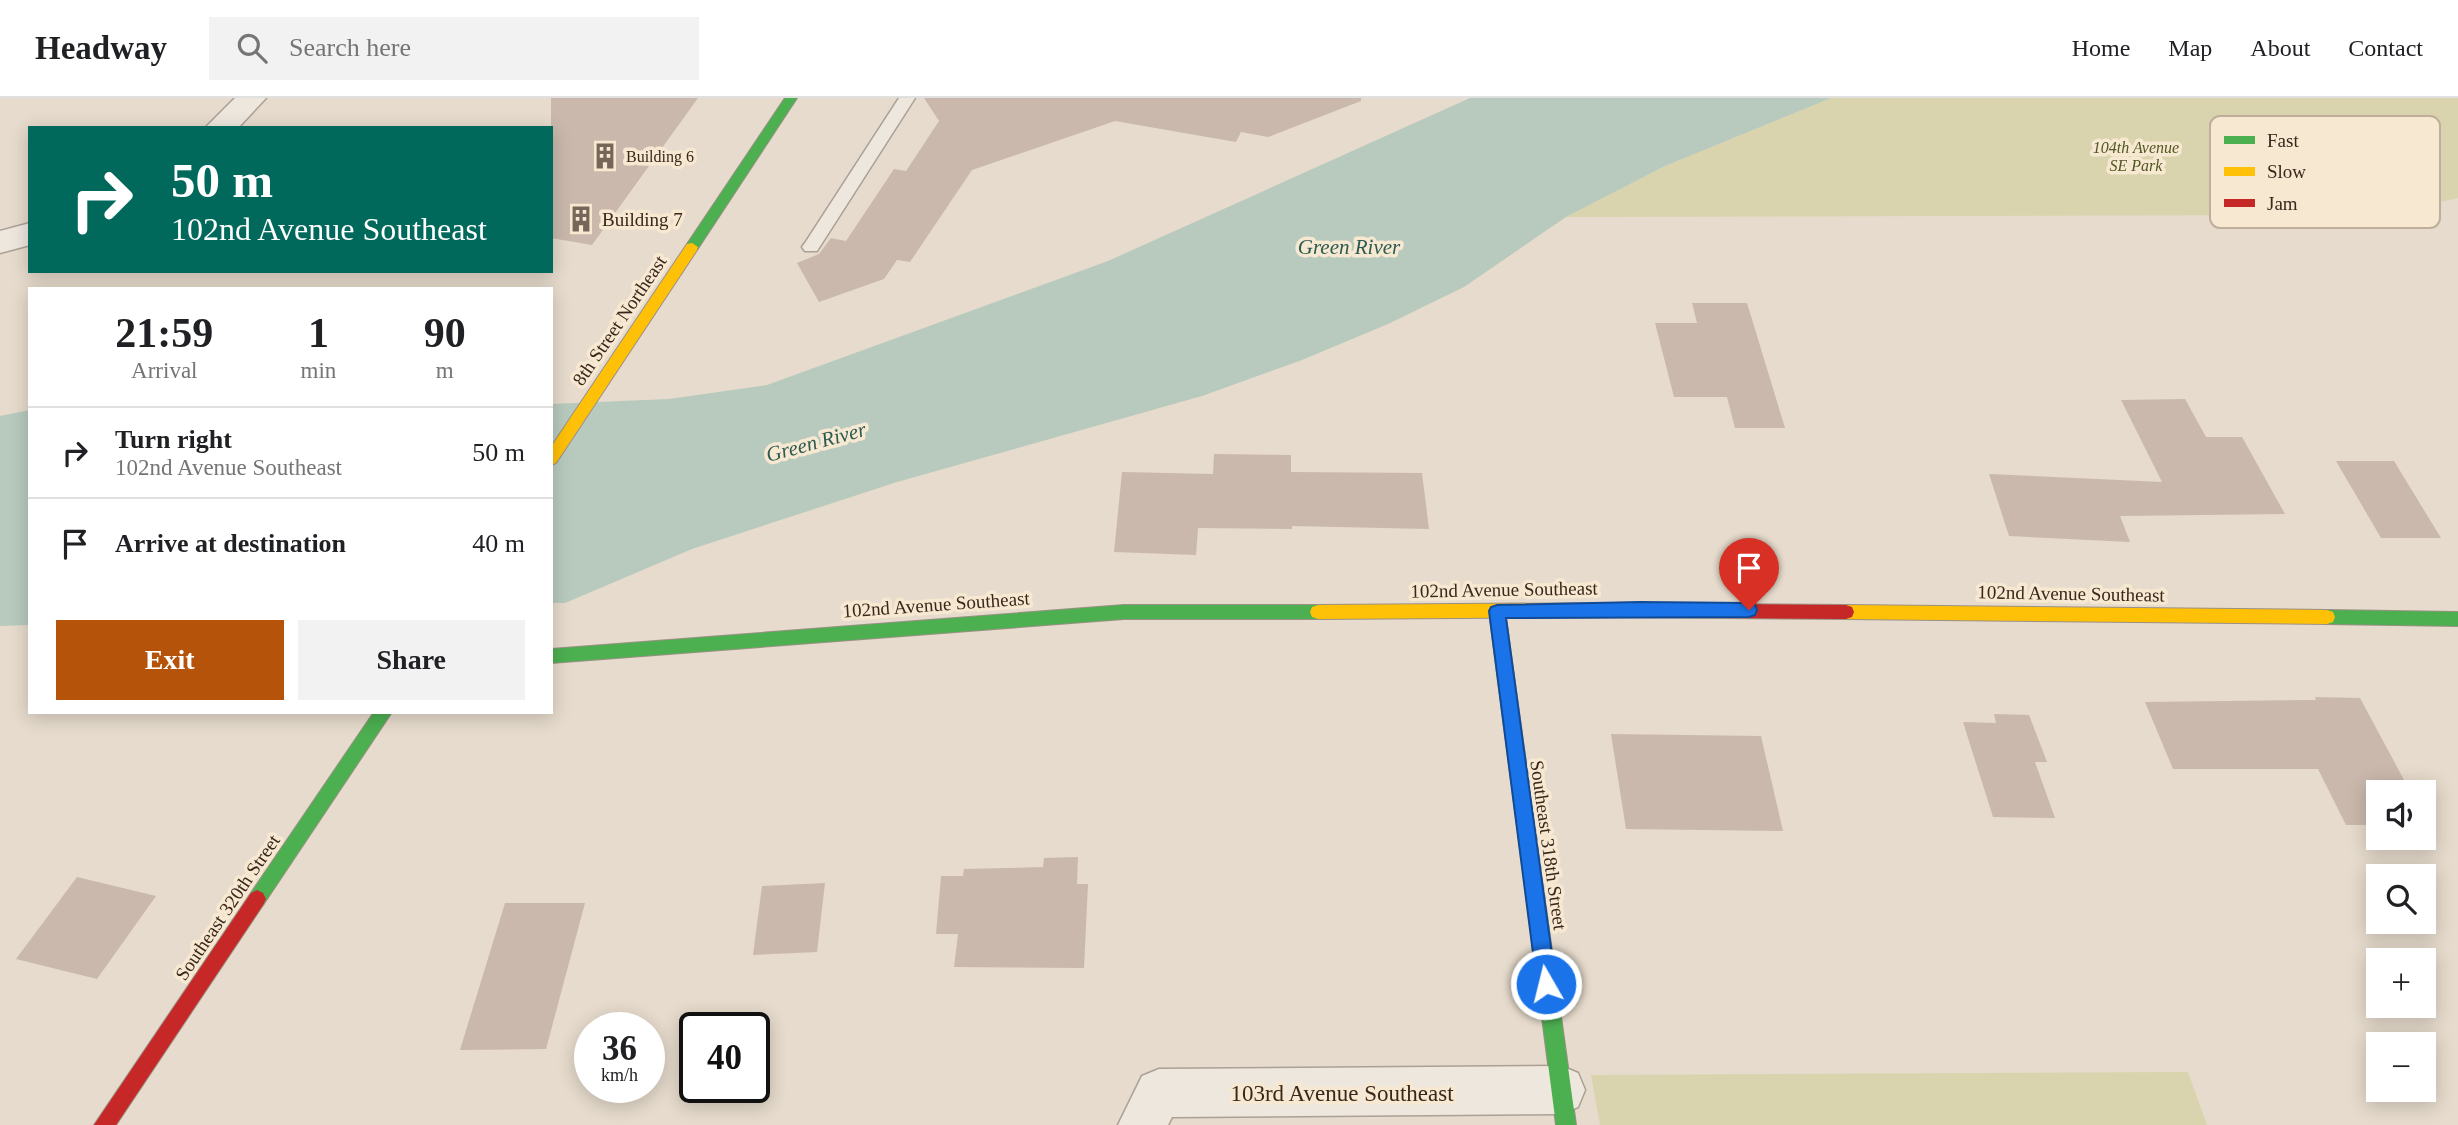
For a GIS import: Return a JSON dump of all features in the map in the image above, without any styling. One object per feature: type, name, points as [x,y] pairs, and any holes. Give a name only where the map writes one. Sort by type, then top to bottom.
[{"type":"street","name":"8th Street Northeast","points":[[553,456],[791,98]]},
{"type":"street","points":[[0,242],[28,235]]},
{"type":"street","name":"102nd Avenue Southeast","points":[[553,656],[1124,612],[1640,608],[2458,619]]},
{"type":"street","name":"Southeast 318th Street","points":[[1497,611],[1563,1107]]},
{"type":"street","name":"Southeast 320th Street","points":[[104,1125],[383,714]]},
{"type":"street","name":"103rd Avenue Southeast","points":[[1142,1125],[1159,1093],[1563,1107]]},
{"type":"lane","points":[[811,247],[907,98]]},
{"type":"green space","name":"104th Avenue SE Park","points":[[1831,98],[2458,98],[2458,198],[2440,202],[2440,116],[2210,116],[2210,215],[1566,217],[1665,166]]},
{"type":"green space","points":[[2188,1072],[2207,1125],[1600,1125],[1591,1075]]},
{"type":"water","name":"Green River","points":[[1470,98],[1831,98],[1665,166],[1566,217],[1464,287],[1388,324],[1302,360],[1202,396],[897,482],[692,549],[565,603],[553,603],[553,404],[669,399],[767,385],[1108,261]]},
{"type":"water","points":[[28,410],[28,625],[0,626],[0,416]]},
{"type":"building","points":[[551,98],[698,98],[592,245],[553,238]]},
{"type":"building","points":[[924,98],[1361,98],[1361,101],[1268,137],[1241,132],[1236,142],[1115,121],[972,170],[910,262],[897,260],[884,279],[819,302],[797,263],[819,254],[831,238],[846,241],[894,169],[906,171],[939,121]]},
{"type":"building","points":[[1692,303],[1747,303],[1785,428],[1735,428],[1727,397],[1674,397],[1655,323],[1697,323]]},
{"type":"building","points":[[2185,399],[2206,437],[2242,437],[2285,514],[2120,516],[2130,542],[2009,536],[1989,474],[2162,482],[2121,400]]},
{"type":"building","points":[[1214,454],[1291,455],[1291,472],[1422,473],[1429,529],[1292,526],[1292,529],[1198,528],[1196,555],[1114,552],[1122,472],[1213,474]]},
{"type":"building","points":[[2336,461],[2394,461],[2441,538],[2381,538]]},
{"type":"building","points":[[2315,697],[2360,698],[2404,780],[2366,780],[2366,825],[2346,825],[2318,769],[2173,769],[2145,702],[2316,700]]},
{"type":"building","points":[[1994,714],[2029,715],[2047,762],[2035,762],[2055,818],[1993,817],[1963,722],[1996,723]]},
{"type":"building","points":[[1611,734],[1761,736],[1783,831],[1626,829]]},
{"type":"building","points":[[1078,857],[1077,884],[1088,884],[1084,968],[954,967],[958,934],[936,934],[941,876],[963,876],[964,869],[1043,867],[1044,858]]},
{"type":"building","points":[[77,877],[156,896],[97,979],[16,959]]},
{"type":"building","points":[[825,883],[817,952],[753,955],[762,886]]},
{"type":"building","points":[[505,903],[585,903],[546,1049],[460,1050]]},
{"type":"traffic: fast","points":[[692,247],[791,98]]},
{"type":"traffic: fast","points":[[1497,611],[1566,1125]]},
{"type":"traffic: fast","points":[[553,656],[1124,612],[1318,612]]},
{"type":"traffic: fast","points":[[2327,617],[2458,619]]},
{"type":"traffic: fast","points":[[257,899],[383,714]]},
{"type":"traffic: slow","points":[[553,456],[692,247]]},
{"type":"traffic: slow","points":[[1318,612],[1618,610]]},
{"type":"traffic: slow","points":[[1846,612],[2327,617]]},
{"type":"traffic: jam","points":[[1618,610],[1846,612]]},
{"type":"traffic: jam","points":[[104,1125],[257,899]]},
{"type":"place","name":"Building 6","points":[[605,156]]},
{"type":"place","name":"Building 7","points":[[581,219]]},
{"type":"route","points":[[1546,984],[1497,611],[1640,608],[1749,610]]}]
